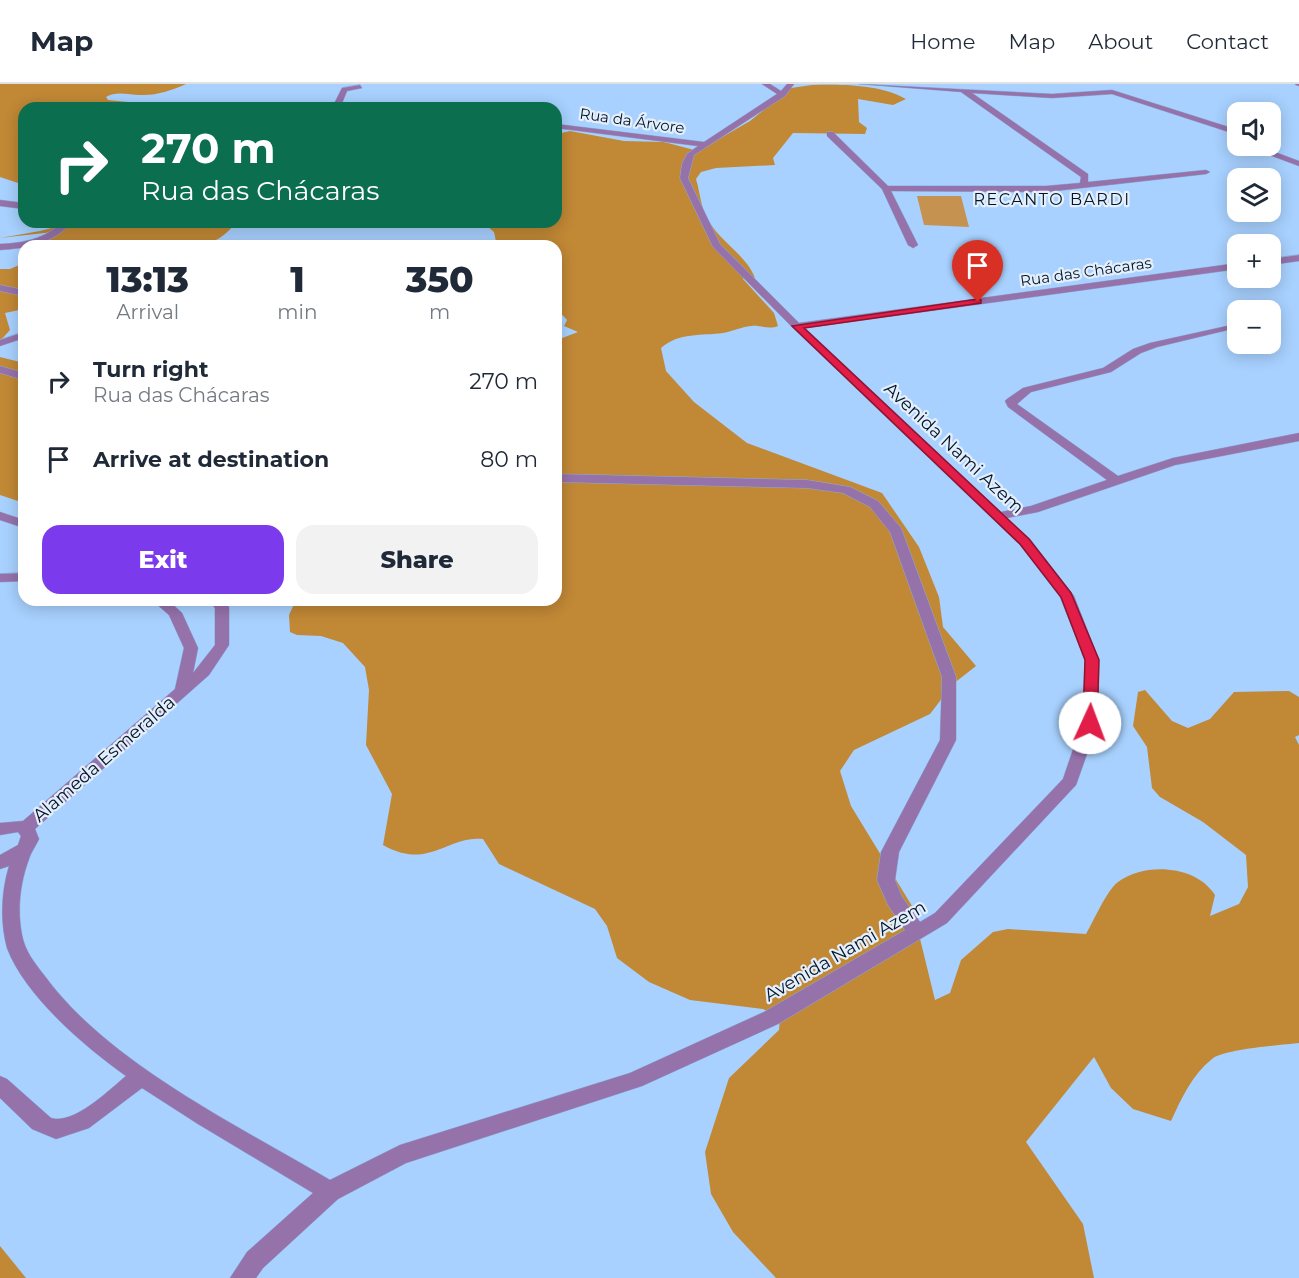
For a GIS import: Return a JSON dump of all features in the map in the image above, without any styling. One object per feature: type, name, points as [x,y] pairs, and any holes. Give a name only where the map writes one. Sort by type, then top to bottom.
[{"type":"street","points":[[765,84],[786,89]]},
{"type":"street","points":[[862,84],[1052,96],[1112,92],[1227,129]]},
{"type":"street","points":[[339,102],[344,89],[360,87]]},
{"type":"street","name":"Avenida Nami Azem","points":[[242,1278],[255,1260],[305,1212],[330,1192],[400,1155],[635,1080],[771,1018],[941,918],[1070,781],[1090,723],[1092,660],[1067,596],[1024,542],[999,516],[797,326],[716,245],[693,201],[684,178],[686,164],[691,154],[786,89]]},
{"type":"street","points":[[964,91],[1085,176],[1084,184]]},
{"type":"street","name":"Rua da Árvore","points":[[562,127],[704,144]]},
{"type":"street","points":[[831,134],[886,188],[913,245]]},
{"type":"street","points":[[1279,156],[1299,164]]},
{"type":"street","points":[[886,188],[1046,189],[1206,172]]},
{"type":"street","points":[[0,203],[18,205]]},
{"type":"street","points":[[46,240],[61,228]]},
{"type":"street","points":[[0,247],[18,246]]},
{"type":"street","points":[[1281,260],[1299,258]]},
{"type":"street","name":"Rua das Chácaras","points":[[797,326],[1227,267]]},
{"type":"street","points":[[0,288],[18,292]]},
{"type":"street","points":[[1115,480],[1012,405],[1011,401],[1027,390],[1107,369],[1137,351],[1227,329]]},
{"type":"street","points":[[0,344],[18,337]]},
{"type":"street","points":[[0,369],[18,375]]},
{"type":"street","points":[[999,516],[1035,508],[1173,462],[1299,437]]},
{"type":"street","points":[[562,478],[807,484],[846,490],[874,504],[896,531],[949,678],[948,740],[890,852],[886,880],[894,900],[917,932]]},
{"type":"street","points":[[0,516],[18,522]]},
{"type":"street","points":[[0,578],[18,577]]},
{"type":"street","name":"Alameda Esmeralda","points":[[166,606],[174,613],[191,648],[182,691]]},
{"type":"street","name":"Alameda Esmeralda","points":[[25,828],[204,672],[222,645],[220,606]]},
{"type":"street","name":"Alameda Esmeralda","points":[[0,829],[15,825],[25,828],[30,834],[30,840],[20,858],[10,908],[12,930],[19,955],[37,984],[69,1018],[141,1076],[330,1192]]},
{"type":"street","points":[[0,862],[24,850]]},
{"type":"street","points":[[3,1088],[47,1128],[66,1129],[82,1121],[141,1076]]},
{"type":"shaded area","points":[[0,84],[186,84],[155,94],[120,94],[106,97],[108,100],[128,102],[18,102],[18,183],[0,177]]},
{"type":"shaded area","points":[[812,85],[848,85],[884,90],[906,99],[893,105],[858,99],[859,122],[867,128],[865,134],[793,133],[773,158],[775,165],[716,168],[701,172],[696,179],[702,207],[707,217],[715,230],[751,270],[755,278],[744,272],[743,279],[774,313],[778,326],[771,328],[751,326],[723,333],[683,337],[661,348],[666,371],[694,402],[747,443],[882,493],[919,547],[939,597],[943,627],[976,666],[953,684],[930,714],[854,750],[840,771],[851,806],[912,906],[935,1000],[950,993],[961,960],[993,932],[1008,929],[1086,934],[1114,886],[1142,871],[1170,870],[1183,872],[1196,878],[1215,895],[1210,916],[1239,904],[1248,887],[1246,855],[1203,822],[1160,797],[1152,788],[1147,747],[1133,726],[1138,692],[1145,690],[1172,721],[1188,728],[1210,719],[1234,692],[1289,691],[1299,697],[1299,735],[1295,737],[1299,745],[1299,1043],[1240,1050],[1212,1059],[1193,1080],[1171,1121],[1133,1109],[1111,1088],[1094,1057],[1026,1142],[1083,1224],[1094,1278],[776,1278],[733,1232],[711,1194],[705,1152],[729,1078],[779,1030],[780,1018],[763,1009],[690,1000],[649,982],[617,958],[607,926],[595,909],[499,864],[483,839],[470,839],[437,850],[413,854],[399,852],[383,845],[392,794],[366,745],[369,690],[365,667],[343,643],[321,636],[297,635],[290,632],[289,615],[293,606],[562,606],[562,338],[578,332],[564,326],[567,320],[562,314],[562,240],[496,240],[494,232],[489,228],[562,228],[562,133],[570,131],[624,141],[664,142],[698,151],[750,121],[791,88]]},
{"type":"shaded area","points":[[917,196],[961,196],[969,227],[924,225]]},
{"type":"shaded area","points":[[52,228],[231,228],[216,240],[46,240],[55,233],[53,232],[0,238]]},
{"type":"shaded area","points":[[18,266],[18,310],[5,313],[10,330],[0,341],[0,269],[10,269]]},
{"type":"shaded area","points":[[0,357],[18,362],[18,501],[0,495]]},
{"type":"shaded area","points":[[0,1246],[26,1278],[0,1278]]},
{"type":"district","name":"RECANTO BARDI","points":[[1052,199]]},
{"type":"route","points":[[978,302],[797,326],[999,516],[1024,542],[1067,596],[1092,660],[1090,723]]}]
